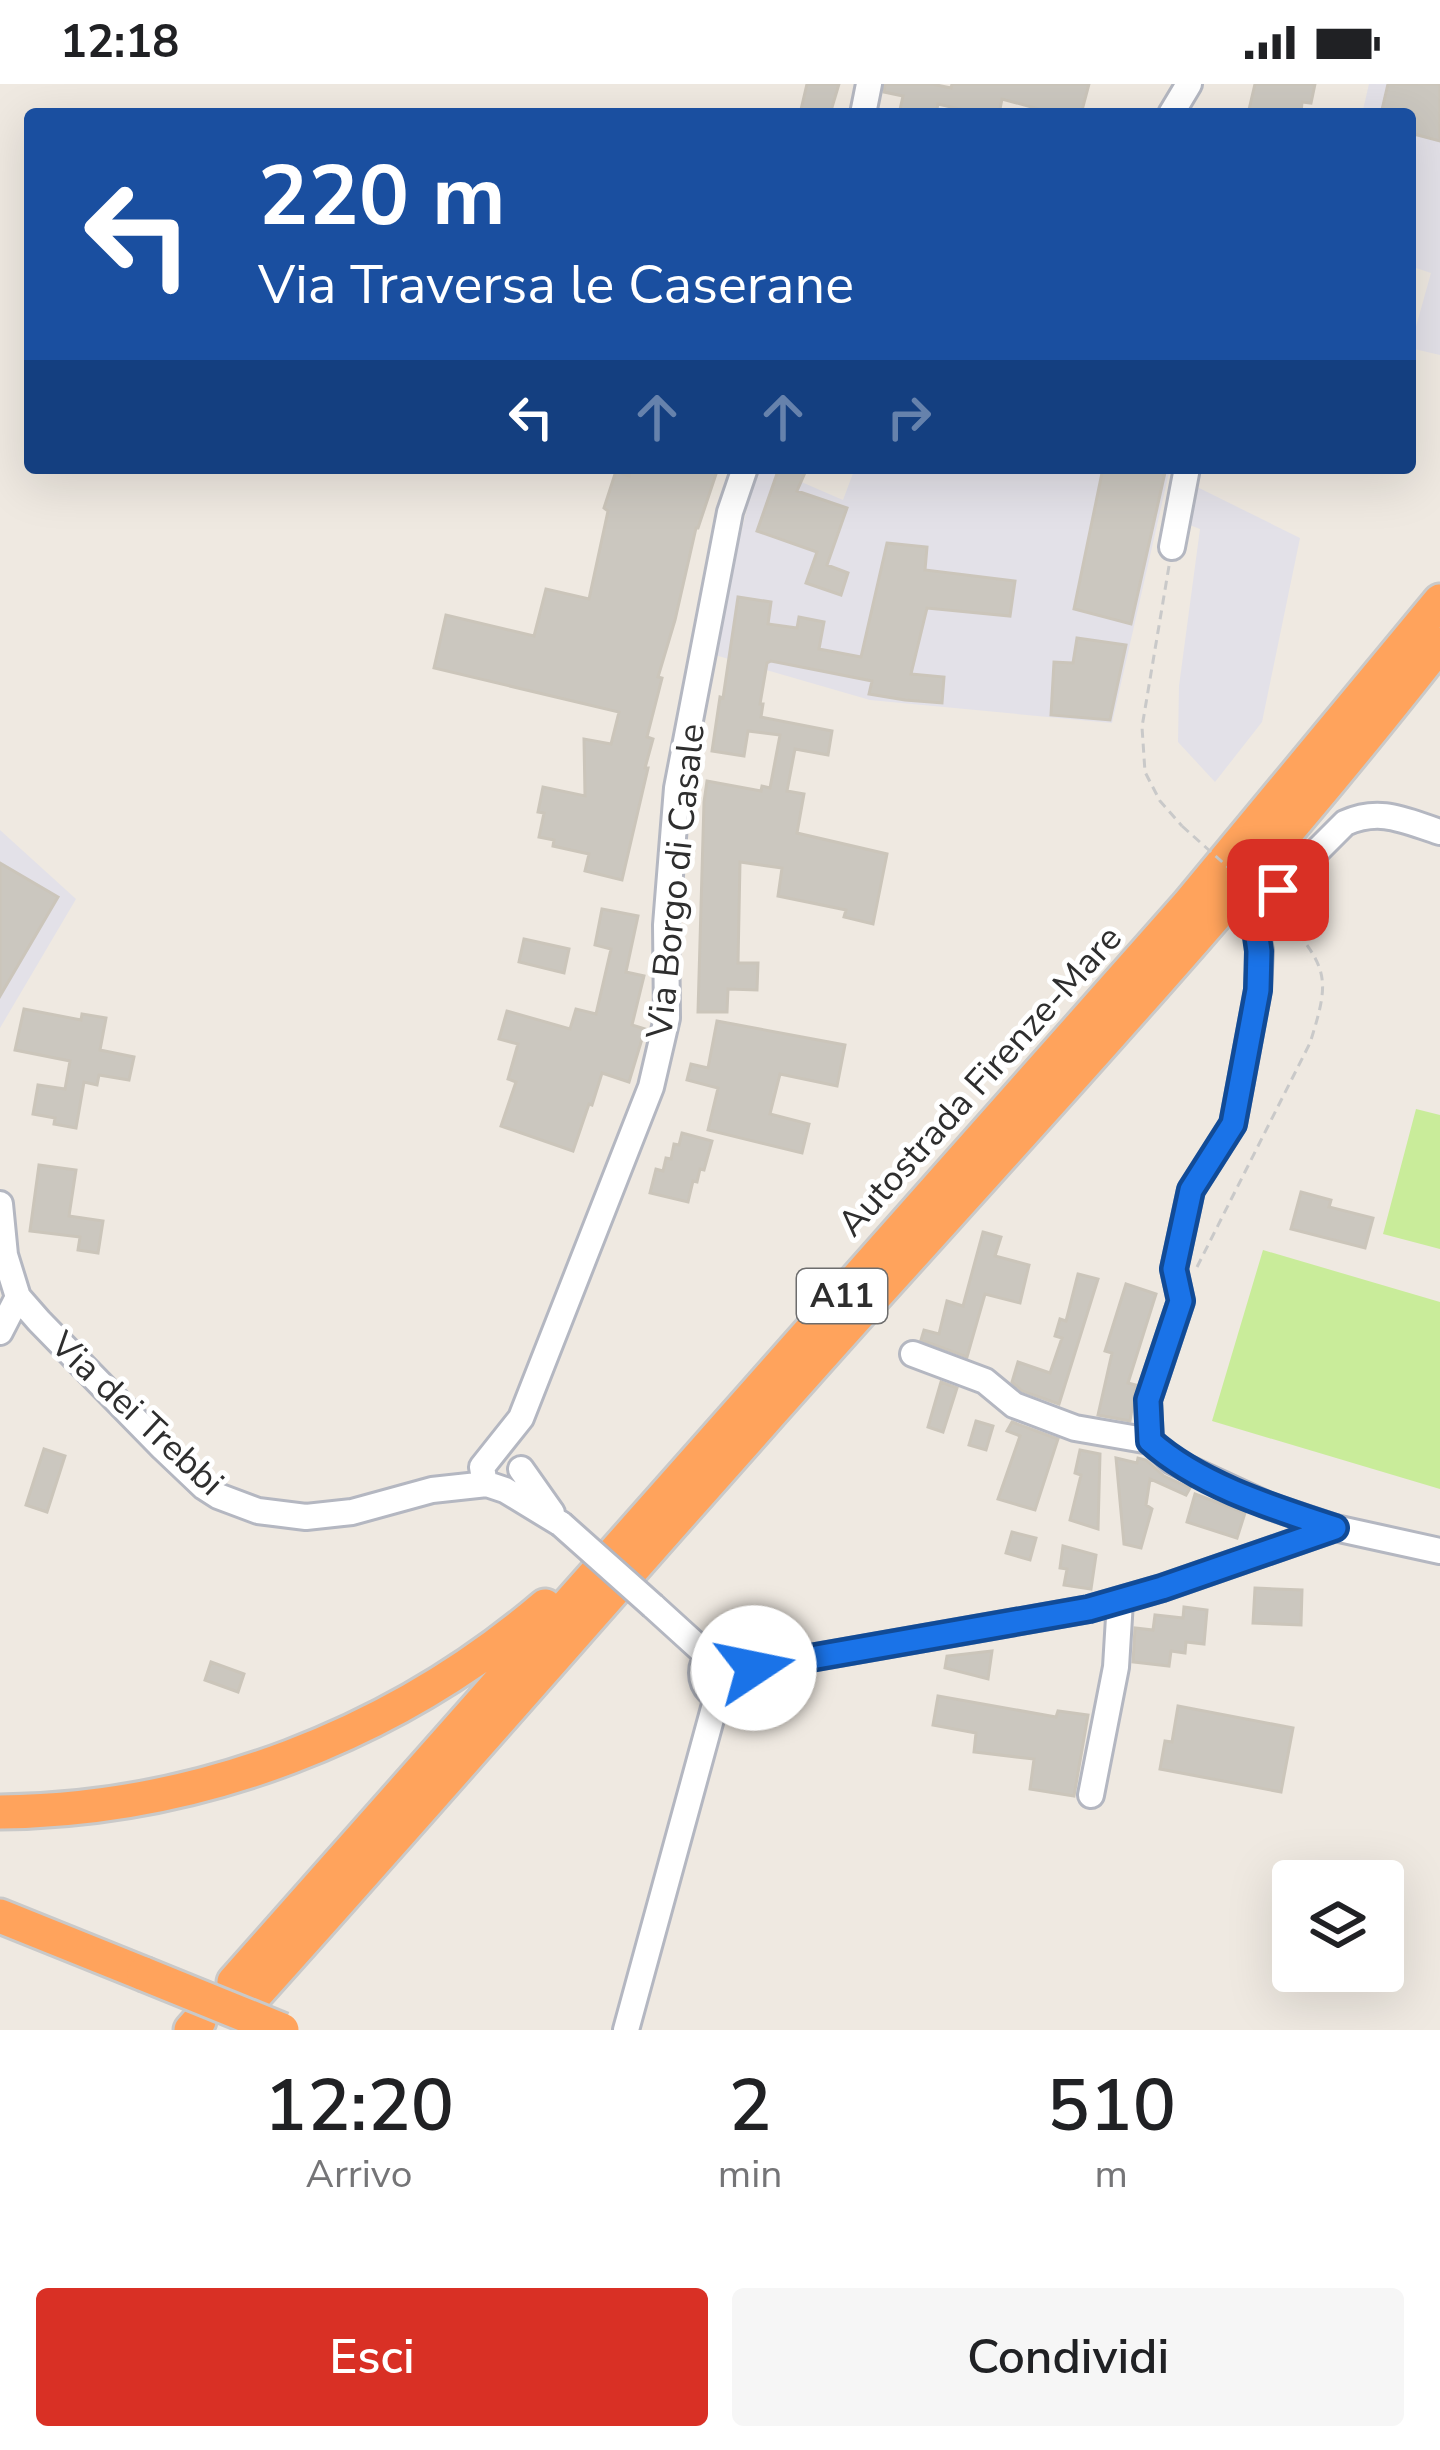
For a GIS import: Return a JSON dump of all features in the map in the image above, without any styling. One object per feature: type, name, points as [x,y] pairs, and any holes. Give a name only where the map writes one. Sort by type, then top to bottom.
[{"type":"highway","name":"Autostrada Firenze-Mare","points":[[260,2001],[649,1513],[1189,905],[1440,601]]},
{"type":"highway","name":"Autostrada Firenze-Mare","points":[[260,2001],[331,1911],[1249,877],[1440,644]]},
{"type":"highway","points":[[0,1812],[144,1798],[310,1750],[481,1658],[649,1513]]},
{"type":"highway","points":[[0,1916],[144,1974],[260,2001]]},
{"type":"street","name":"Via Borgo di Casale","points":[[492,1472],[521,1418],[651,1087],[667,1018],[666,925],[677,788],[730,512],[743,474]]},
{"type":"street","points":[[1172,547],[1186,474]]},
{"type":"street","points":[[1150,1441],[1148,1400],[1181,1301],[1174,1269],[1191,1190],[1233,1124],[1258,990],[1255,923],[1278,890],[1345,823],[1381,813],[1440,832]]},
{"type":"street","points":[[0,1204],[9,1281],[0,1332]]},
{"type":"street","name":"Via dei Trebbi","points":[[9,1281],[39,1321],[163,1448],[218,1496],[258,1511],[306,1517],[352,1512],[492,1472]]},
{"type":"street","points":[[913,1354],[985,1381],[1014,1405],[1075,1428],[1150,1441],[1172,1461],[1269,1506],[1335,1528],[1440,1551]]},
{"type":"street","name":"Via Borgo di Casale","points":[[520,1465],[521,1418]]},
{"type":"street","points":[[492,1472],[519,1480],[520,1465]]},
{"type":"street","points":[[520,1465],[561,1524]]},
{"type":"street","points":[[492,1472],[561,1524],[708,1656]]},
{"type":"street","points":[[754,1668],[1089,1609],[1335,1528]]},
{"type":"street","points":[[1090,1795],[1116,1667],[1120,1601]]},
{"type":"street","points":[[734,1647],[747,1655],[754,1668],[752,1684],[733,1699],[711,1693],[703,1679],[708,1656],[720,1648],[734,1647]]},
{"type":"street","points":[[626,2030],[717,1697]]},
{"type":"path","points":[[1172,547],[1142,727],[1145,772],[1160,801],[1182,826],[1286,919],[1312,949],[1324,976],[1321,1010],[1310,1042],[1211,1237]]},
{"type":"shaded area","points":[[1369,84],[1440,84],[1440,355],[1416,349],[1416,327],[1431,273],[1416,268],[1416,108],[1363,108]]},
{"type":"shaded area","points":[[756,474],[783,474],[843,500],[853,474],[1169,474],[1112,723],[870,700],[715,655]]},
{"type":"shaded area","points":[[1185,481],[1300,538],[1262,722],[1215,782],[1178,742],[1179,686],[1200,529],[1177,520]]},
{"type":"shaded area","points":[[0,830],[76,899],[0,1028]]},
{"type":"green space","points":[[1416,1109],[1440,1115],[1440,1249],[1383,1234]]},
{"type":"green space","points":[[1263,1250],[1440,1302],[1440,1489],[1212,1421]]},
{"type":"building","points":[[807,84],[839,84],[832,108],[801,108]]},
{"type":"building","points":[[885,84],[951,88],[952,84],[1089,84],[1083,108],[1035,108],[1002,99],[1000,108],[938,104],[937,108],[900,108],[903,96],[884,92]]},
{"type":"building","points":[[1255,84],[1315,84],[1311,103],[1302,102],[1302,108],[1249,108]]},
{"type":"building","points":[[1388,84],[1440,84],[1440,141],[1416,135],[1416,108],[1382,108]]},
{"type":"building","points":[[615,474],[716,474],[696,528],[658,677],[662,678],[647,737],[653,739],[648,768],[622,880],[585,871],[589,854],[553,846],[554,840],[539,837],[544,813],[538,812],[543,787],[585,796],[584,739],[611,744],[619,712],[434,668],[446,615],[534,636],[546,589],[589,599],[608,511],[604,508]]},
{"type":"building","points":[[777,474],[804,474],[797,491],[847,508],[827,565],[848,573],[841,595],[806,583],[817,552],[757,531]]},
{"type":"building","points":[[1102,474],[1165,474],[1131,624],[1074,609]]},
{"type":"building","points":[[887,543],[927,547],[925,570],[1015,581],[1010,616],[927,608],[911,674],[944,677],[942,703],[869,694],[872,681],[767,663],[761,717],[832,731],[828,755],[795,749],[787,791],[804,794],[797,833],[887,854],[873,924],[844,917],[846,910],[778,896],[782,868],[740,862],[738,963],[758,963],[757,990],[728,989],[727,1012],[698,1012],[707,781],[761,791],[762,786],[770,788],[780,735],[748,731],[744,756],[712,751],[738,597],[771,602],[768,624],[797,628],[799,617],[824,622],[819,649],[861,657]]},
{"type":"building","points":[[1077,638],[1126,645],[1110,720],[1051,715],[1054,662],[1073,663]]},
{"type":"building","points":[[0,863],[58,897],[0,996]]},
{"type":"building","points":[[602,909],[638,916],[626,972],[644,976],[632,1025],[645,1029],[629,1082],[602,1073],[573,1151],[501,1126],[516,1082],[508,1079],[518,1044],[499,1039],[507,1011],[570,1029],[576,1009],[596,1014],[611,949],[595,945]]},
{"type":"building","points":[[524,939],[569,949],[564,973],[519,962]]},
{"type":"building","points":[[24,1009],[81,1020],[82,1014],[106,1018],[100,1050],[134,1057],[129,1080],[99,1075],[97,1085],[84,1082],[76,1128],[33,1114],[38,1085],[65,1089],[70,1061],[15,1050]]},
{"type":"building","points":[[717,1021],[845,1045],[837,1086],[780,1074],[770,1114],[809,1124],[802,1153],[708,1130],[718,1088],[687,1080],[691,1064],[708,1068]]},
{"type":"building","points":[[682,1133],[712,1141],[688,1202],[650,1193],[656,1169],[663,1171]]},
{"type":"building","points":[[39,1165],[76,1170],[69,1216],[103,1221],[98,1253],[78,1250],[80,1237],[30,1231]]},
{"type":"building","points":[[1301,1192],[1331,1200],[1329,1207],[1373,1218],[1365,1248],[1291,1229]]},
{"type":"building","points":[[983,1232],[1001,1237],[995,1256],[1029,1265],[1020,1303],[985,1294],[967,1357],[921,1340],[924,1330],[939,1334],[947,1301],[963,1306]]},
{"type":"building","points":[[1078,1274],[1098,1279],[1059,1404],[1022,1391],[1012,1382],[1018,1362],[1050,1373],[1062,1338],[1055,1336],[1060,1319],[1066,1321]]},
{"type":"building","points":[[1126,1284],[1156,1294],[1128,1383],[1136,1385],[1130,1421],[1098,1415],[1112,1353],[1105,1351]]},
{"type":"building","points":[[941,1382],[957,1388],[943,1432],[928,1427]]},
{"type":"building","points":[[976,1421],[993,1426],[986,1450],[969,1445]]},
{"type":"building","points":[[1012,1422],[1058,1439],[1035,1510],[998,1499],[1020,1436],[1007,1431]]},
{"type":"building","points":[[44,1449],[65,1456],[47,1512],[26,1505]]},
{"type":"building","points":[[1080,1450],[1100,1454],[1098,1529],[1070,1520],[1081,1475],[1075,1473]]},
{"type":"building","points":[[1116,1458],[1146,1460],[1164,1476],[1190,1488],[1186,1495],[1150,1479],[1146,1505],[1152,1509],[1141,1548],[1124,1544]]},
{"type":"building","points":[[1195,1494],[1245,1513],[1237,1538],[1187,1522]]},
{"type":"building","points":[[1012,1532],[1036,1538],[1030,1560],[1006,1553]]},
{"type":"building","points":[[1063,1546],[1096,1555],[1091,1589],[1064,1585]]},
{"type":"building","points":[[1255,1588],[1302,1590],[1301,1625],[1253,1623]]},
{"type":"building","points":[[1184,1607],[1207,1610],[1204,1644],[1186,1642],[1185,1653],[1171,1651],[1169,1666],[1133,1662],[1135,1628],[1153,1630],[1155,1615],[1183,1618]]},
{"type":"building","points":[[992,1651],[988,1679],[945,1668],[947,1656]]},
{"type":"building","points":[[211,1662],[244,1674],[238,1692],[205,1680]]},
{"type":"building","points":[[938,1696],[1056,1717],[1058,1711],[1088,1715],[1074,1796],[1030,1789],[1034,1759],[974,1752],[976,1733],[933,1725]]},
{"type":"building","points":[[1178,1706],[1293,1728],[1281,1792],[1160,1769],[1165,1741],[1172,1742]]},
{"type":"route","points":[[754,1668],[1089,1609],[1335,1528],[1269,1506],[1172,1461],[1150,1441],[1148,1400],[1181,1301],[1174,1269],[1191,1190],[1233,1124],[1258,990],[1255,923],[1278,890]]}]
